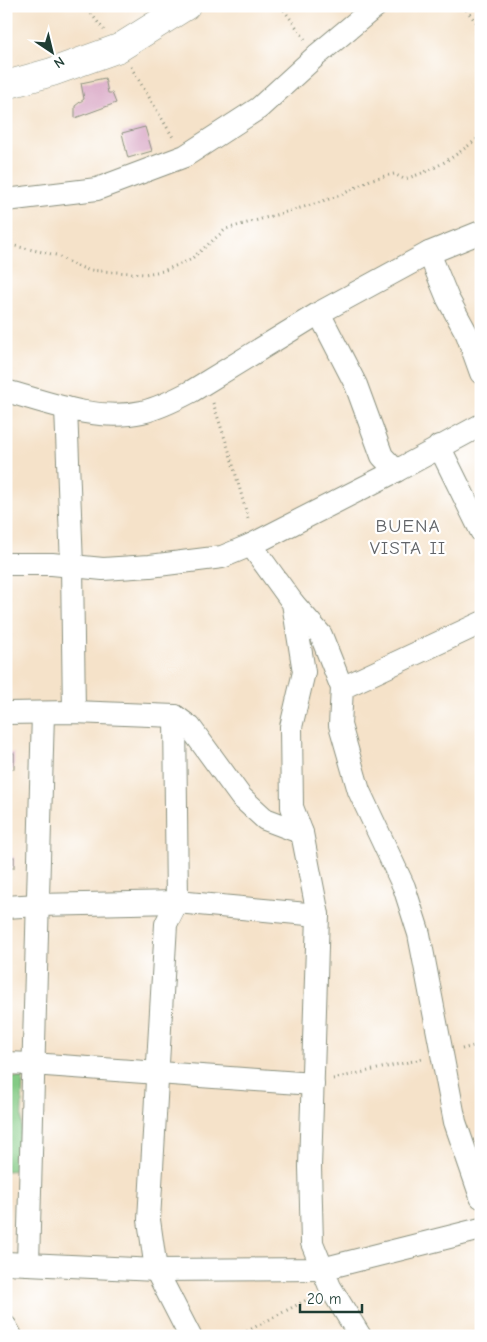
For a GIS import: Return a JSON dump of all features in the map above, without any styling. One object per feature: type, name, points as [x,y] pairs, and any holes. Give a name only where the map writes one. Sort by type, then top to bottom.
[{"type":"main road","points":[[6,84],[52,72],[119,48],[186,6]]},
{"type":"street","points":[[6,200],[97,189],[185,156],[259,108],[317,55],[376,6]]},
{"type":"street","points":[[6,391],[66,408],[111,415],[142,412],[175,400],[429,252],[481,232]]},
{"type":"street","points":[[429,252],[448,299],[467,334],[481,373]]},
{"type":"street","points":[[320,314],[356,385],[382,456],[396,471]]},
{"type":"street","points":[[66,408],[72,566],[74,712]]},
{"type":"street","points":[[6,564],[52,564],[103,569],[159,565],[222,557],[251,545],[481,425]]},
{"type":"street","points":[[439,446],[481,531]]},
{"type":"street","points":[[251,545],[293,603],[321,635],[342,688],[340,726],[359,791],[404,887],[420,934],[455,1122],[481,1197]]},
{"type":"street","points":[[293,603],[304,672],[291,727],[292,807],[302,833],[318,915],[310,1167],[312,1243],[326,1278],[360,1336]]},
{"type":"street","points":[[342,688],[481,623]]},
{"type":"street","points":[[6,713],[74,712],[176,716],[190,726],[241,797],[265,819],[302,833]]},
{"type":"street","points":[[43,713],[32,1064],[17,1264],[326,1278],[481,1230]]},
{"type":"street","points":[[176,716],[176,902],[166,924],[149,1220],[156,1270],[190,1336]]},
{"type":"street","points":[[6,907],[176,902],[318,915]]},
{"type":"street","points":[[6,1063],[312,1084]]},
{"type":"street","points":[[6,1327],[11,1336]]},
{"type":"path","points":[[85,6],[119,48],[185,156]]},
{"type":"path","points":[[281,6],[317,55]]},
{"type":"path","points":[[463,6],[481,28]]},
{"type":"path","points":[[6,244],[56,254],[72,264],[88,270],[144,274],[163,271],[190,260],[226,228],[318,203],[342,194],[372,179],[394,174],[404,179],[422,174],[446,162],[481,136]]},
{"type":"path","points":[[206,382],[230,454],[250,525],[251,545]]},
{"type":"path","points":[[312,1084],[481,1044]]},
{"type":"path","points":[[238,1336],[326,1278]]},
{"type":"green space","points":[[23,1077],[20,1170],[6,1171],[6,1078]]},
{"type":"building","points":[[105,78],[108,93],[112,93],[116,103],[75,118],[75,106],[84,99],[81,83]]},
{"type":"building","points":[[145,127],[152,151],[128,158],[122,133]]},
{"type":"building","points":[[6,753],[14,753],[14,769],[6,769]]},
{"type":"building","points":[[6,857],[14,857],[14,868],[6,868]]},
{"type":"district","name":"BUENA VISTA II","points":[[408,537]]}]
